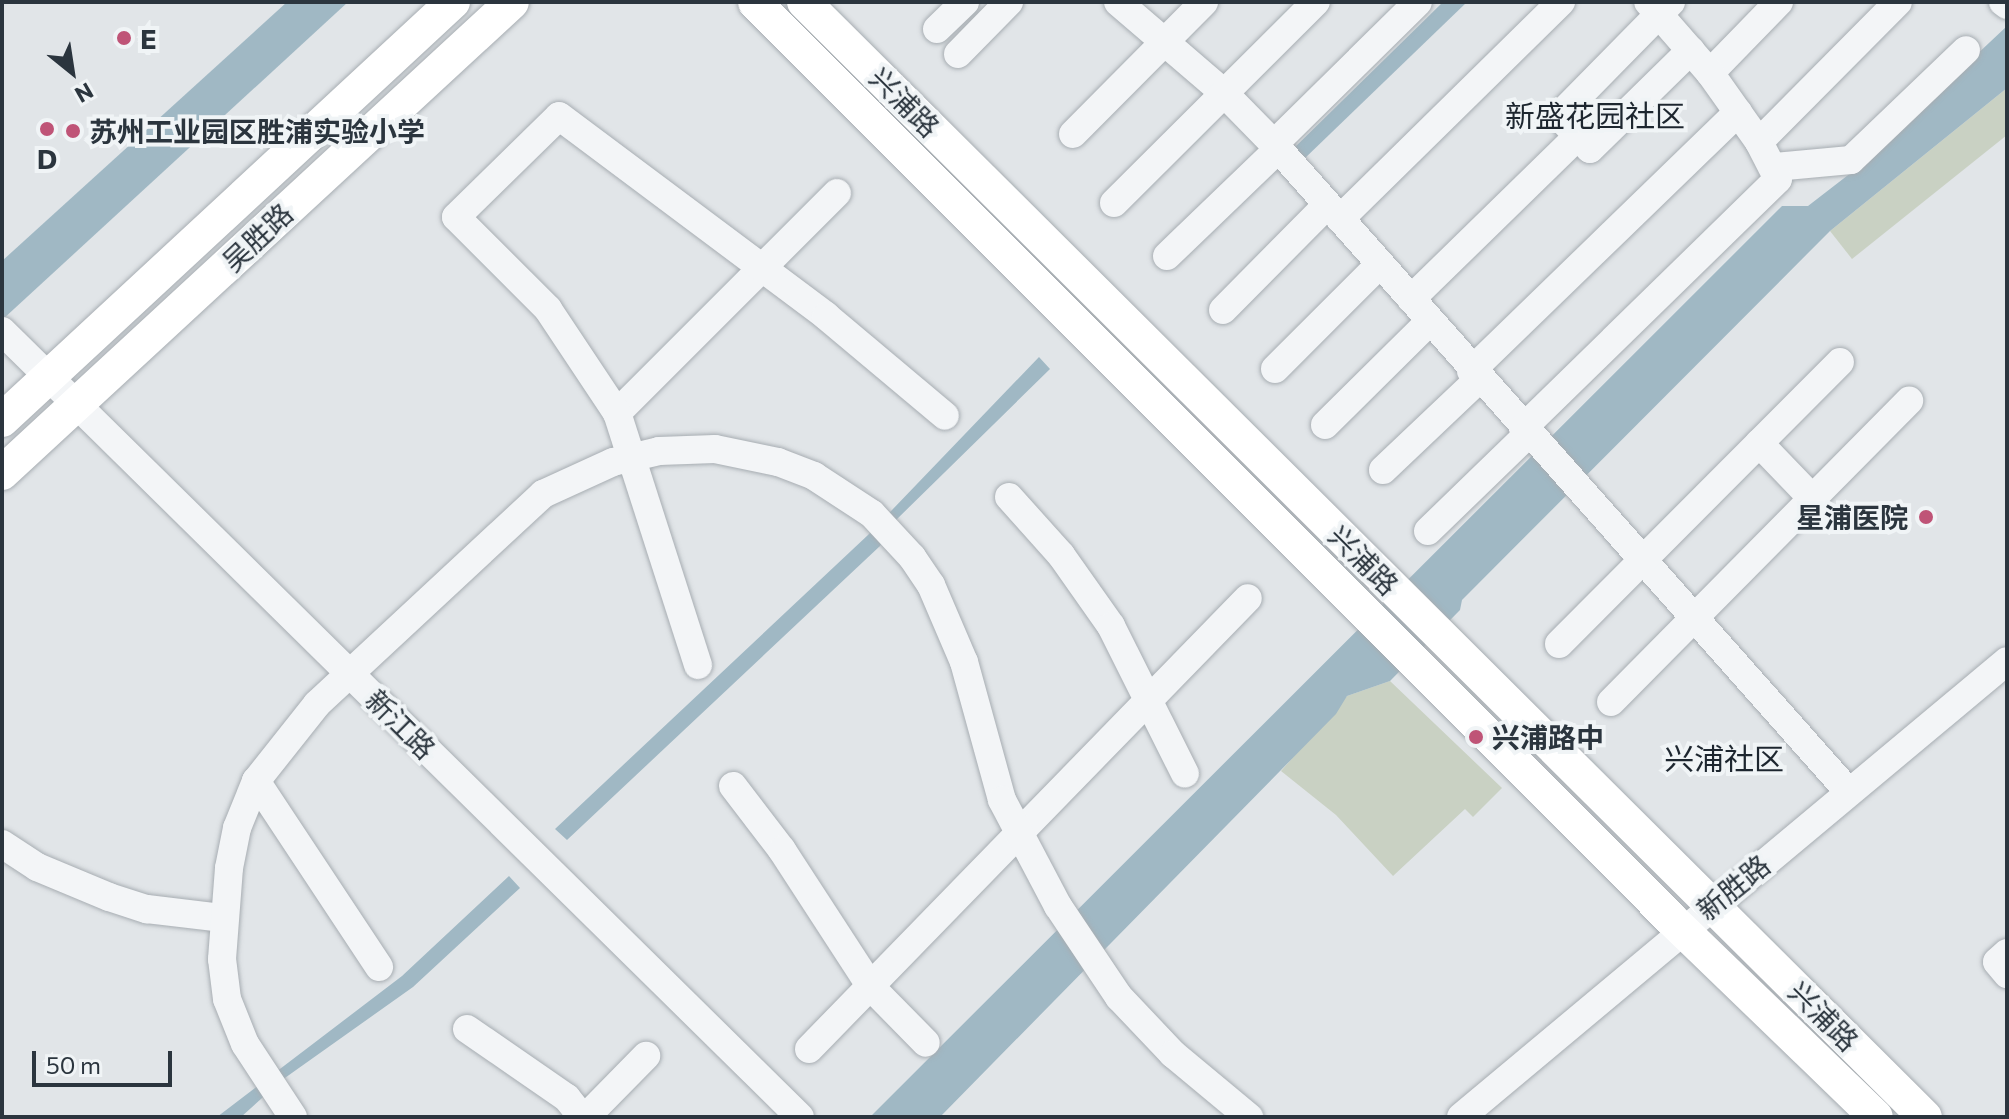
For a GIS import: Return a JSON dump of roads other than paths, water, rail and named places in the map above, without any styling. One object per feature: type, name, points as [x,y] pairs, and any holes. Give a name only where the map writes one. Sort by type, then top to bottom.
[{"type":"main road","name":"吴胜路","points":[[3,419],[453,2]]},
{"type":"main road","name":"吴胜路","points":[[2,473],[512,2]]},
{"type":"main road","name":"兴浦路","points":[[755,2],[1681,929],[1876,1117]]},
{"type":"main road","name":"兴浦路","points":[[804,2],[1925,1117]]},
{"type":"main road","points":[[96,332],[124,359]]},
{"type":"main road","points":[[3,419],[31,445]]},
{"type":"street","points":[[937,29],[965,2]]},
{"type":"street","points":[[958,54],[1009,2]]},
{"type":"street","points":[[1118,2],[1223,92],[1276,146],[1576,489],[1849,792]]},
{"type":"street","points":[[1073,134],[1204,2]]},
{"type":"street","points":[[1114,203],[1316,2]]},
{"type":"street","points":[[1167,256],[1418,2]]},
{"type":"street","points":[[1223,310],[1561,2]]},
{"type":"street","points":[[1710,73],[1779,2]]},
{"type":"street","points":[[1759,142],[1898,2]]},
{"type":"street","points":[[1428,531],[1530,436],[1778,179],[1775,167],[1759,142],[1659,6],[1559,116],[1590,149],[1691,50]]},
{"type":"street","points":[[1775,167],[1851,160],[1966,50]]},
{"type":"street","points":[[1383,470],[1738,112]]},
{"type":"street","points":[[698,665],[617,413],[577,347],[548,309],[456,217],[559,116],[762,268],[945,416]]},
{"type":"street","points":[[1411,299],[1578,136]]},
{"type":"street","points":[[617,413],[837,193]]},
{"type":"street","points":[[1275,369],[1380,264]]},
{"type":"street","points":[[1325,425],[1430,321]]},
{"type":"street","name":"新江路","points":[[2,331],[800,1117]]},
{"type":"street","points":[[1559,644],[1840,362]]},
{"type":"street","points":[[1611,702],[1909,401]]},
{"type":"street","points":[[1759,443],[1812,498]]},
{"type":"street","points":[[285,1106],[260,1072],[227,999],[223,918],[237,828],[256,781],[349,674],[543,494],[633,457],[715,449],[778,462],[814,476],[882,524],[927,577],[950,626],[1002,800],[1065,918],[1094,965],[1173,1054],[1249,1117]]},
{"type":"street","points":[[1009,497],[1061,555],[1111,626],[1185,774]]},
{"type":"street","points":[[809,1049],[1020,836],[1248,598]]},
{"type":"street","name":"新胜路","points":[[1461,1117],[1681,929],[2007,661]]},
{"type":"street","points":[[256,781],[379,967]]},
{"type":"street","points":[[733,786],[782,850],[871,987],[926,1043]]},
{"type":"street","points":[[2,844],[37,867],[109,897],[147,909],[223,918]]},
{"type":"street","points":[[2007,953],[1997,962],[2007,974]]},
{"type":"street","points":[[467,1029],[567,1098],[584,1117],[646,1056]]},
{"type":"water","points":[[287,2],[348,2],[2,320],[2,261]]},
{"type":"water","points":[[1443,2],[1467,2],[1303,160],[1294,148]]},
{"type":"water","points":[[2007,26],[2007,88],[1830,231],[1462,600],[1460,610],[1390,681],[1347,696],[1336,714],[940,1117],[870,1117],[1782,206],[1808,206],[1852,172]]},
{"type":"water","points":[[1039,357],[1050,369],[895,521],[880,546],[567,840],[555,829],[868,535]]},
{"type":"water","points":[[509,876],[520,888],[413,987],[282,1080],[241,1117],[217,1117],[402,976]]},
{"type":"place","name":"E","points":[[124,38]]},
{"type":"place","name":"D","points":[[47,129]]},
{"type":"place","name":"苏州工业园区胜浦实验小学","points":[[73,131]]},
{"type":"place","name":"星浦医院","points":[[1926,517]]},
{"type":"place","name":"兴浦路中","points":[[1476,737]]},
{"type":"district","name":"新盛花园社区","points":[[1595,115]]},
{"type":"district","name":"兴浦社区","points":[[1724,758]]}]
